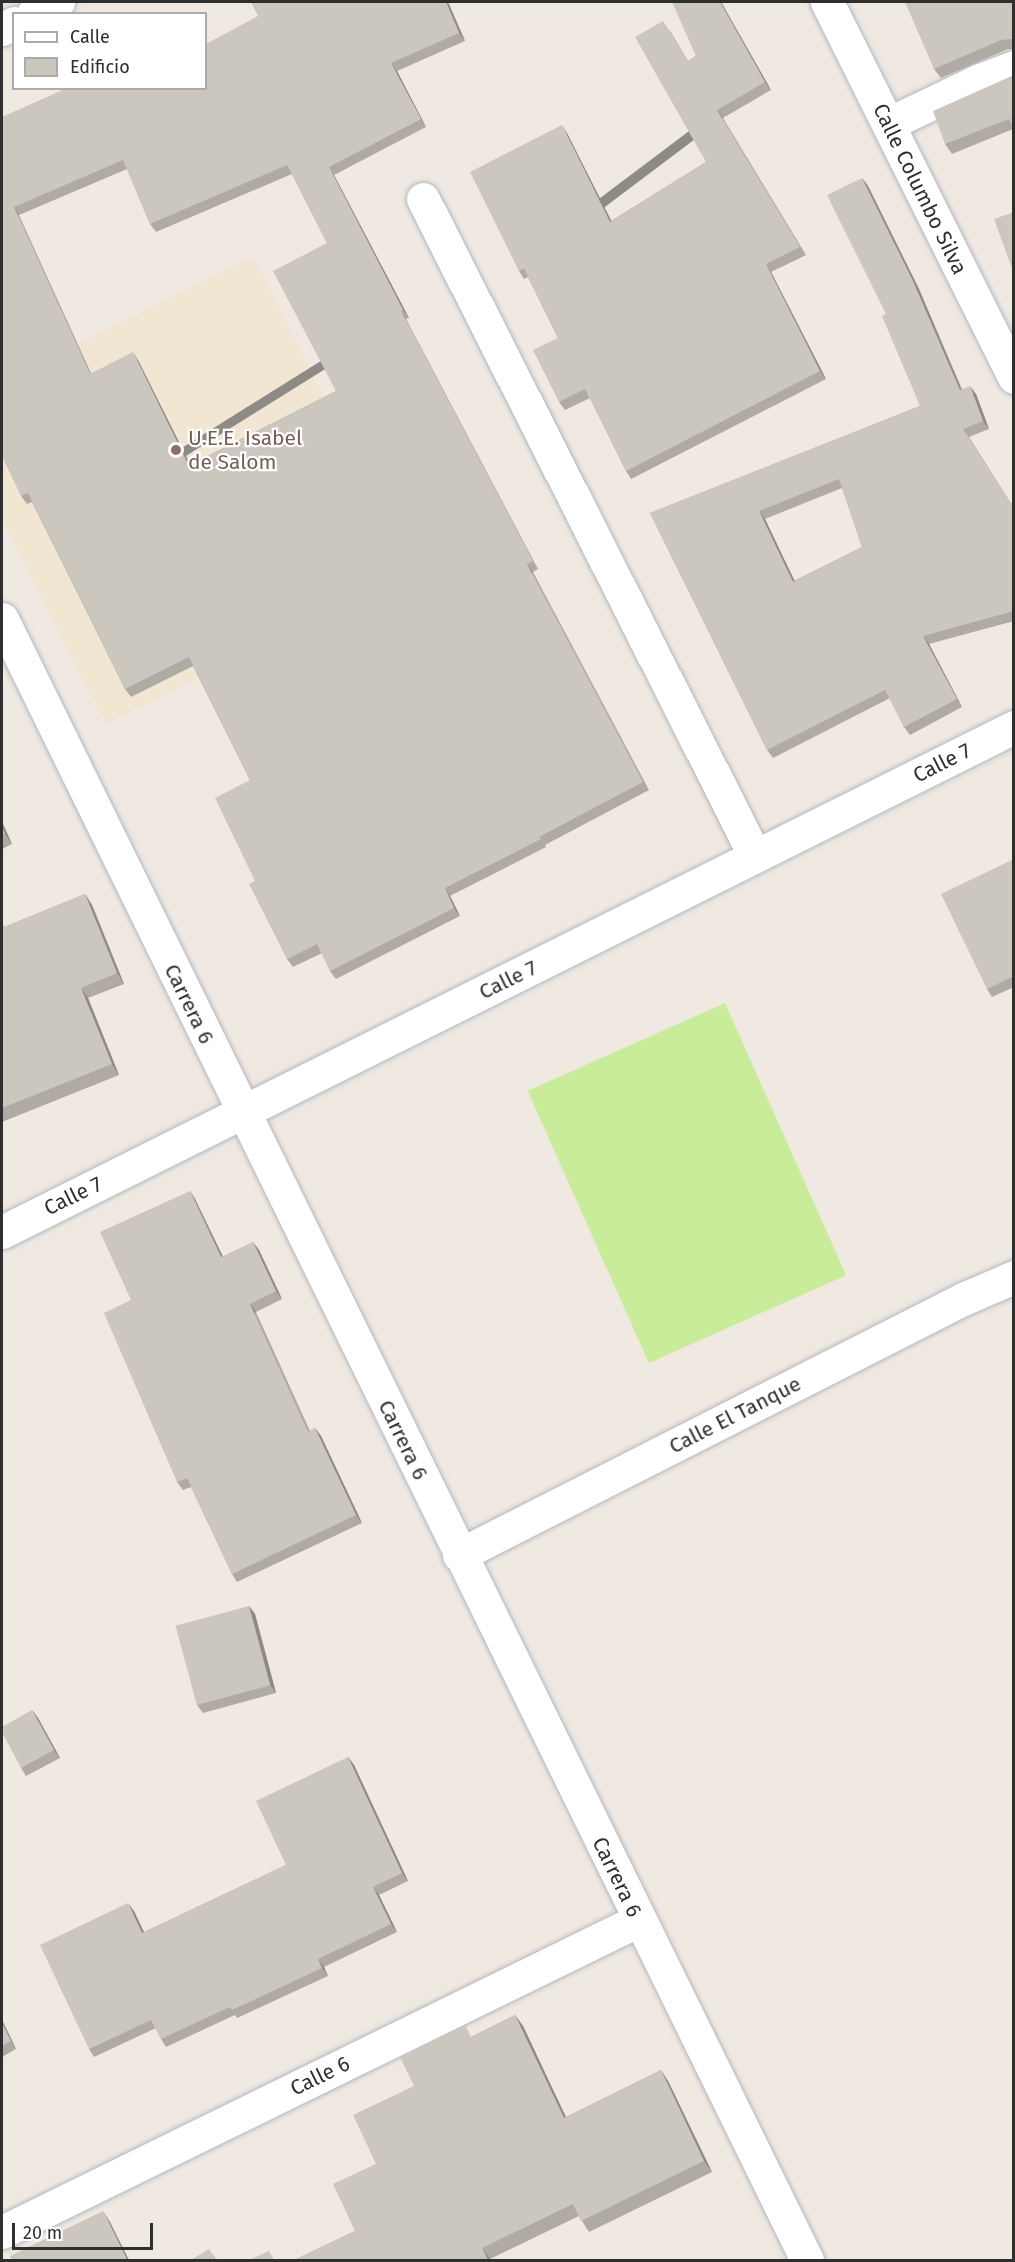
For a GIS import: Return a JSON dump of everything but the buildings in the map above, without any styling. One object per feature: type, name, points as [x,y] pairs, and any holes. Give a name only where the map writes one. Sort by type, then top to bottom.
[{"type":"street","points":[[37,12],[58,2]]},
{"type":"street","name":"Calle Columbo Silva","points":[[827,2],[1014,377]]},
{"type":"street","points":[[888,124],[980,80],[1014,67]]},
{"type":"street","points":[[423,199],[755,856]]},
{"type":"street","name":"Carrera 6","points":[[2,619],[459,1555],[807,2260]]},
{"type":"street","name":"Calle 7","points":[[2,1232],[1014,727]]},
{"type":"street","name":"Calle El Tanque","points":[[459,1555],[953,1305],[1014,1277]]},
{"type":"street","name":"Calle 6","points":[[2,2232],[639,1920]]},
{"type":"shaded area","name":"U.E.E. Isabel de Salom","points":[[253,257],[411,569],[106,724],[2,518],[2,382]]},
{"type":"green space","points":[[725,1003],[846,1275],[649,1363],[528,1091]]},
{"type":"place","name":"U.E.E. Isabel de Salom","points":[[176,450]]}]
